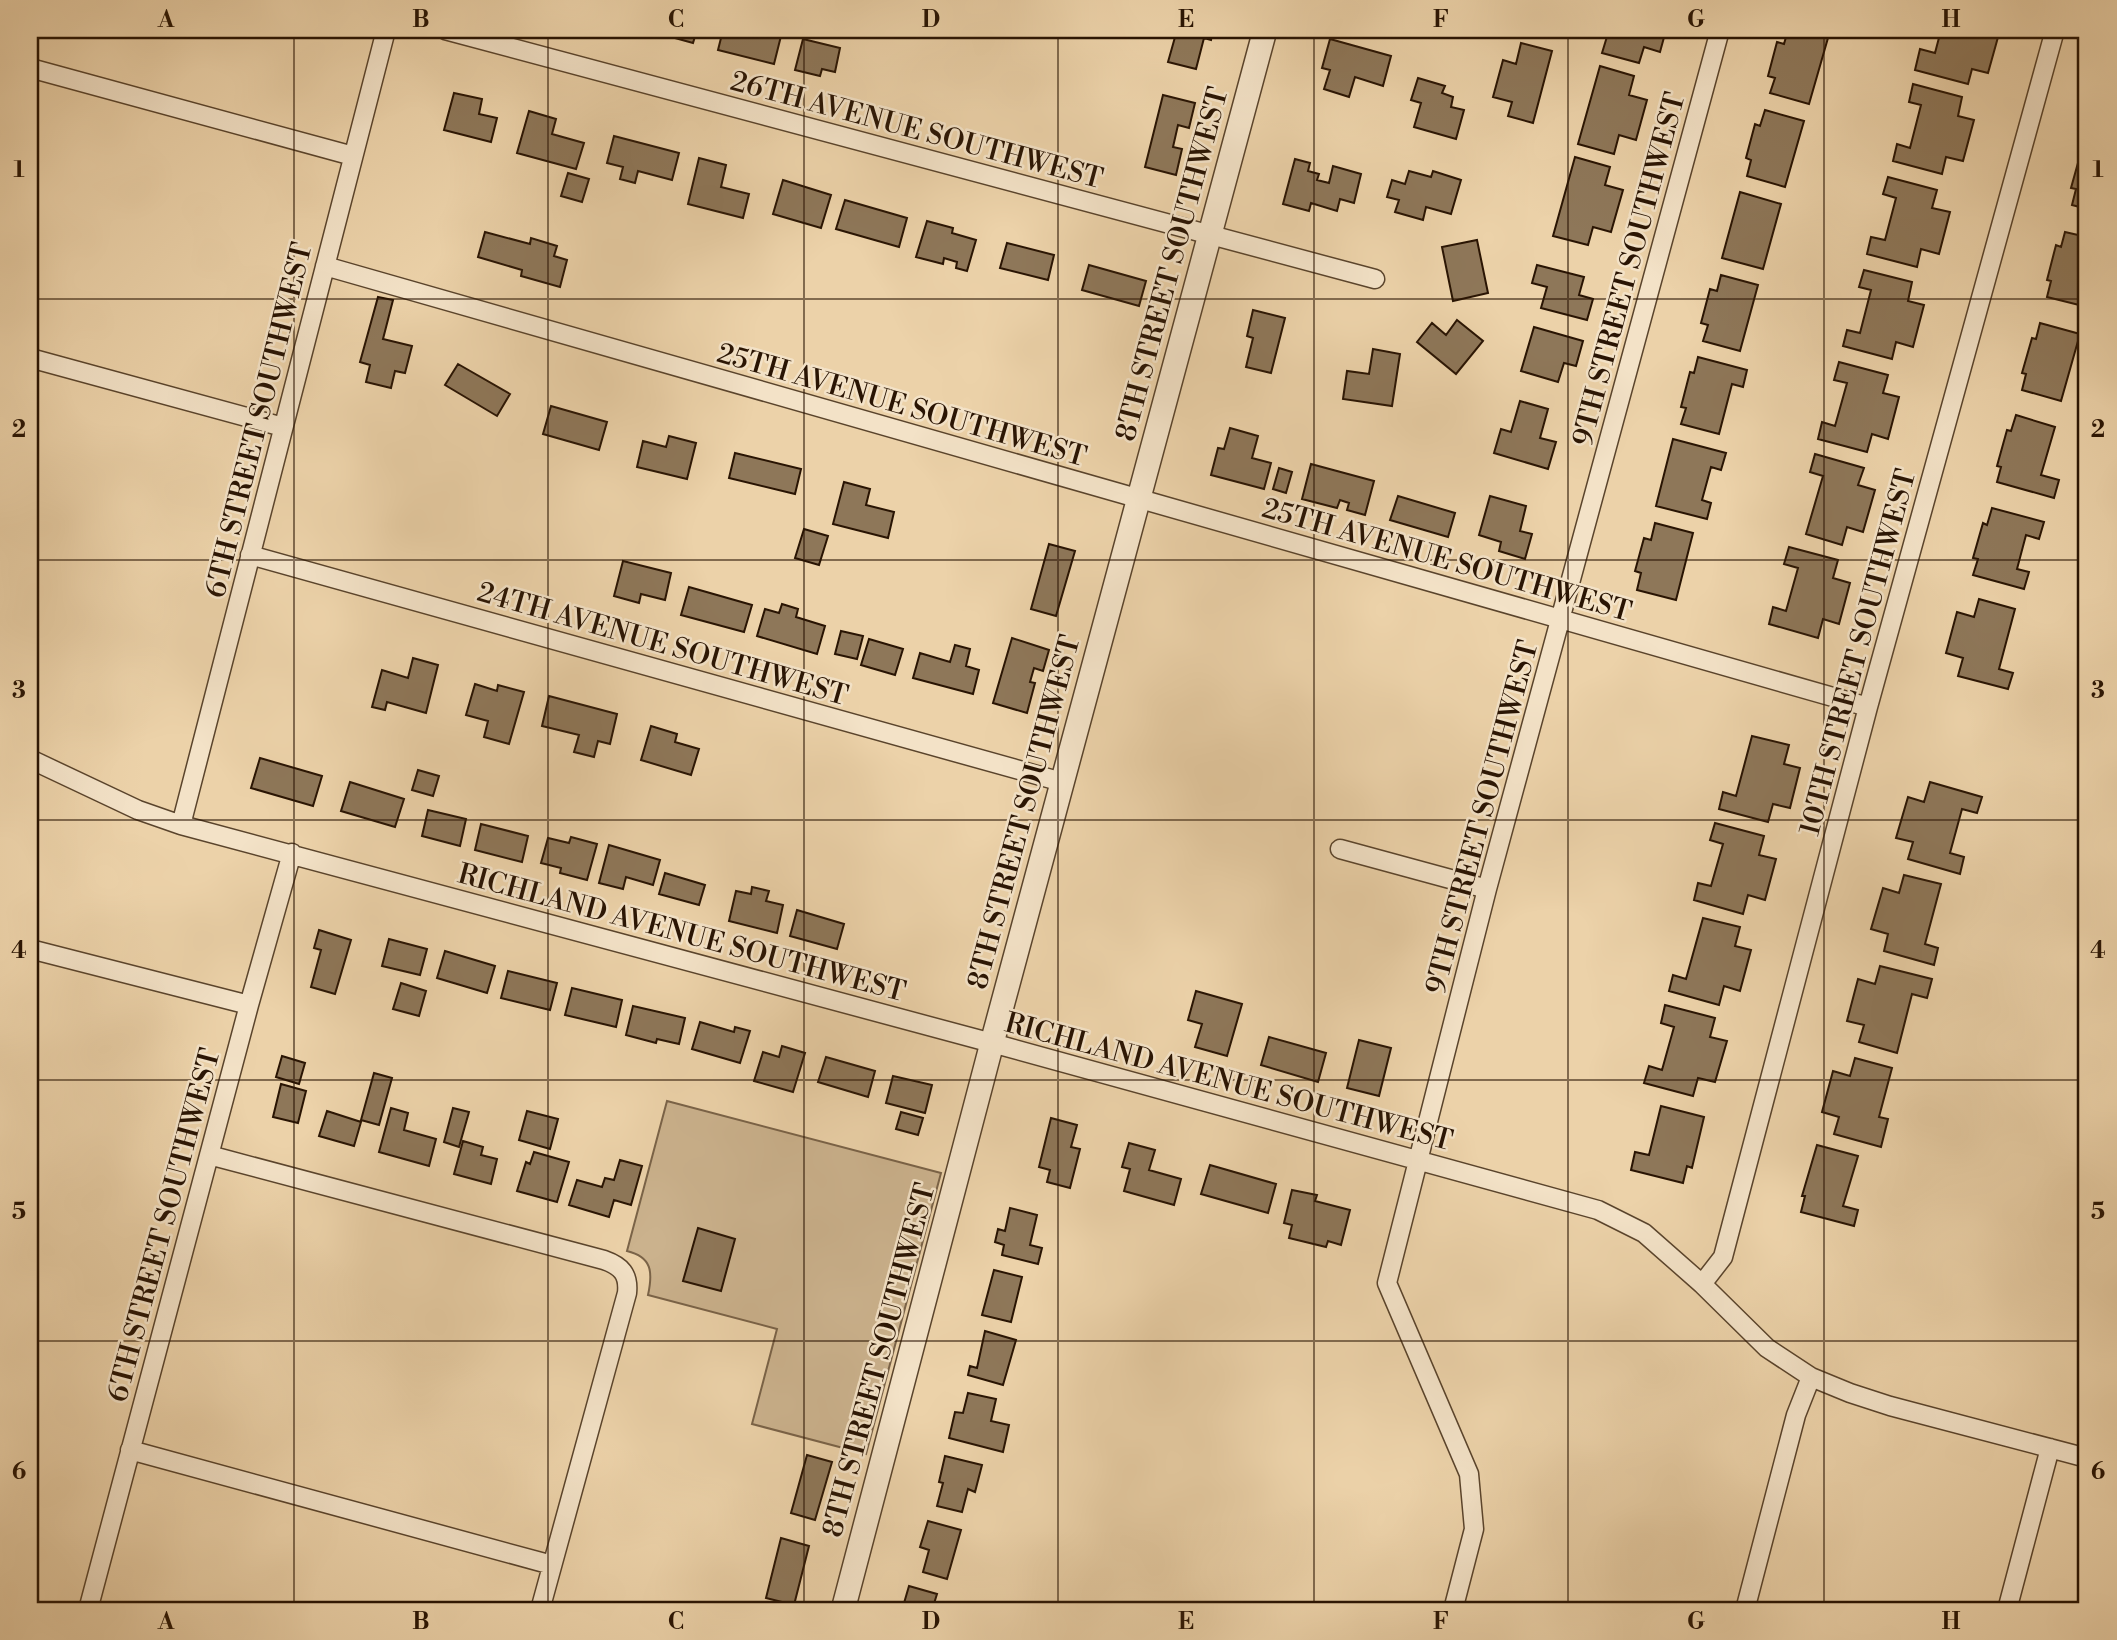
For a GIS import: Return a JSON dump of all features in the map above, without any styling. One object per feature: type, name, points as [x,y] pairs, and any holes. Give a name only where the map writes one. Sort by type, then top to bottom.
[{"type":"street","name":"6TH STREET SOUTHWEST","points":[[181,825],[386,30]]},
{"type":"street","name":"26TH AVENUE SOUTHWEST","points":[[445,30],[1375,279]]},
{"type":"street","name":"8TH STREET SOUTHWEST","points":[[843,1610],[992,1043],[1265,30]]},
{"type":"street","name":"9TH STREET SOUTHWEST","points":[[1453,1610],[1474,1529],[1469,1474],[1387,1283],[1487,889],[1720,30]]},
{"type":"street","name":"10TH STREET SOUTHWEST","points":[[1702,1284],[1723,1257],[1868,707],[2054,30]]},
{"type":"street","points":[[30,68],[353,156]]},
{"type":"street","name":"25TH AVENUE SOUTHWEST","points":[[325,266],[1868,707]]},
{"type":"street","points":[[30,358],[283,428]]},
{"type":"street","name":"24TH AVENUE SOUTHWEST","points":[[250,555],[1062,782]]},
{"type":"street","name":"RICHLAND AVENUE SOUTHWEST","points":[[30,758],[138,810],[181,825],[992,1043],[1598,1210],[1644,1233],[1702,1284],[1767,1348],[1811,1377],[1850,1394],[1890,1406],[2087,1458]]},
{"type":"street","points":[[1340,849],[1487,889]]},
{"type":"street","name":"6TH STREET SOUTHWEST","points":[[88,1610],[292,853]]},
{"type":"street","points":[[30,949],[249,1005]]},
{"type":"street","points":[[209,1154],[604,1260],[624,1271],[627,1277],[627,1293],[540,1610]]},
{"type":"street","points":[[1745,1610],[1796,1415],[1811,1377]]},
{"type":"street","points":[[2007,1610],[2050,1448]]},
{"type":"street","points":[[130,1450],[552,1565]]},
{"type":"shaded area","points":[[667,1101],[941,1173],[866,1454],[752,1424],[777,1329],[648,1295],[649,1267],[642,1257],[627,1251]]},
{"type":"building","points":[[646,30],[697,30],[693,43]]},
{"type":"building","points":[[723,30],[754,30],[781,36],[774,64],[718,50]]},
{"type":"building","points":[[1177,30],[1213,30],[1211,40],[1204,38],[1196,69],[1168,62]]},
{"type":"building","points":[[1609,30],[1666,30],[1660,52],[1644,47],[1639,63],[1602,53]]},
{"type":"building","points":[[1788,30],[1828,38],[1809,104],[1770,93],[1775,78],[1768,76],[1777,42],[1784,44]]},
{"type":"building","points":[[1941,30],[2000,30],[1988,73],[1972,69],[1968,84],[1915,70],[1920,49],[1935,53]]},
{"type":"building","points":[[803,39],[840,48],[835,72],[822,69],[820,76],[795,70]]},
{"type":"building","points":[[1330,39],[1391,56],[1383,86],[1355,77],[1349,97],[1324,89],[1330,70],[1322,68]]},
{"type":"building","points":[[1521,43],[1552,51],[1533,123],[1508,116],[1512,102],[1493,97],[1503,60],[1516,64]]},
{"type":"building","points":[[1600,66],[1634,76],[1629,95],[1647,100],[1636,140],[1619,135],[1614,154],[1578,144]]},
{"type":"building","points":[[1418,78],[1445,86],[1442,93],[1453,97],[1451,107],[1464,110],[1456,139],[1414,127],[1421,103],[1411,100]]},
{"type":"building","points":[[1913,84],[1962,97],[1958,116],[1974,120],[1963,161],[1946,157],[1942,174],[1893,161],[1897,144],[1910,148],[1921,105],[1909,102]]},
{"type":"building","points":[[454,93],[482,99],[479,114],[497,118],[491,142],[444,130]]},
{"type":"building","points":[[1163,95],[1195,103],[1189,128],[1178,125],[1173,147],[1182,149],[1176,175],[1145,167]]},
{"type":"building","points":[[1765,110],[1804,121],[1785,187],[1747,176],[1751,160],[1746,158],[1755,124],[1760,126]]},
{"type":"building","points":[[529,111],[556,119],[552,134],[584,143],[576,169],[517,153]]},
{"type":"building","points":[[614,136],[679,153],[672,180],[638,171],[635,183],[620,179],[623,167],[607,163]]},
{"type":"building","points":[[2087,150],[2087,209],[2072,205],[2076,189],[2071,188],[2081,152],[2086,154]]},
{"type":"building","points":[[1575,157],[1610,167],[1605,185],[1623,190],[1611,232],[1593,227],[1588,245],[1553,236]]},
{"type":"building","points":[[699,158],[726,165],[721,187],[749,194],[743,218],[688,204]]},
{"type":"building","points":[[1295,159],[1310,163],[1308,171],[1319,174],[1317,180],[1329,183],[1333,166],[1361,174],[1354,203],[1340,199],[1337,211],[1311,203],[1309,211],[1283,204]]},
{"type":"building","points":[[1409,171],[1431,177],[1433,171],[1461,180],[1451,214],[1426,207],[1423,220],[1395,212],[1399,200],[1387,197],[1392,180],[1405,184]]},
{"type":"building","points":[[568,173],[589,179],[582,202],[561,196]]},
{"type":"building","points":[[1888,177],[1937,190],[1932,208],[1950,212],[1939,254],[1921,249],[1917,267],[1867,254],[1871,237],[1885,240],[1896,198],[1883,194]]},
{"type":"building","points":[[783,180],[831,195],[821,228],[773,214]]},
{"type":"building","points":[[1740,192],[1781,204],[1763,269],[1722,258]]},
{"type":"building","points":[[845,200],[907,218],[899,247],[836,229]]},
{"type":"building","points":[[927,221],[953,228],[952,233],[976,240],[967,271],[956,268],[957,262],[944,258],[943,264],[916,257]]},
{"type":"building","points":[[485,232],[530,244],[531,238],[557,246],[554,256],[567,260],[560,287],[521,276],[522,270],[478,257]]},
{"type":"building","points":[[2065,232],[2087,237],[2087,307],[2047,297],[2051,281],[2047,280],[2056,245],[2061,247]]},
{"type":"building","points":[[1477,240],[1488,293],[1453,301],[1442,247]]},
{"type":"building","points":[[1007,243],[1054,255],[1048,280],[1000,268]]},
{"type":"building","points":[[1089,265],[1146,281],[1139,306],[1082,290]]},
{"type":"building","points":[[1537,265],[1584,277],[1579,295],[1593,299],[1587,320],[1541,308],[1547,287],[1532,283]]},
{"type":"building","points":[[1864,270],[1912,282],[1908,301],[1924,305],[1913,347],[1896,342],[1892,359],[1843,346],[1847,330],[1860,333],[1871,290],[1859,287]]},
{"type":"building","points":[[1721,275],[1758,285],[1740,351],[1703,341],[1708,325],[1701,323],[1710,289],[1717,291]]},
{"type":"building","points":[[378,297],[393,300],[383,339],[412,346],[405,373],[395,371],[391,388],[366,382],[370,365],[360,362]]},
{"type":"building","points":[[1253,310],[1285,318],[1271,373],[1246,367],[1253,338],[1247,336]]},
{"type":"building","points":[[1457,320],[1483,341],[1456,374],[1417,342],[1432,323],[1446,335]]},
{"type":"building","points":[[2040,323],[2080,334],[2061,401],[2022,390],[2026,374],[2022,373],[2032,338],[2036,339]]},
{"type":"building","points":[[1534,327],[1583,341],[1576,366],[1564,363],[1558,382],[1521,371]]},
{"type":"building","points":[[1373,349],[1400,354],[1392,406],[1343,399],[1347,371],[1369,374]]},
{"type":"building","points":[[1698,357],[1747,370],[1743,387],[1732,384],[1719,434],[1681,424],[1686,408],[1681,407],[1690,372],[1694,373]]},
{"type":"building","points":[[1839,362],[1888,375],[1883,393],[1899,397],[1888,439],[1872,434],[1867,452],[1818,439],[1822,422],[1835,426],[1847,383],[1834,380]]},
{"type":"building","points":[[458,364],[510,394],[497,416],[445,385]]},
{"type":"building","points":[[1520,401],[1548,409],[1540,438],[1556,442],[1548,469],[1494,453],[1501,429],[1511,432]]},
{"type":"building","points":[[551,406],[607,422],[599,450],[543,434]]},
{"type":"building","points":[[2016,415],[2055,427],[2041,475],[2059,480],[2054,498],[1997,482],[2001,467],[1997,466],[2007,430],[2011,431]]},
{"type":"building","points":[[1230,428],[1258,436],[1252,458],[1271,463],[1264,489],[1211,475],[1218,448],[1224,449]]},
{"type":"building","points":[[669,436],[696,443],[687,479],[637,467],[643,441],[666,447]]},
{"type":"building","points":[[1673,439],[1726,453],[1721,470],[1711,467],[1702,500],[1711,503],[1707,519],[1656,506]]},
{"type":"building","points":[[735,453],[801,469],[795,494],[729,478]]},
{"type":"building","points":[[1815,454],[1864,468],[1858,485],[1875,490],[1863,532],[1847,527],[1842,545],[1806,534],[1823,476],[1810,472]]},
{"type":"building","points":[[1311,464],[1374,481],[1365,515],[1347,510],[1349,503],[1340,500],[1337,508],[1302,499]]},
{"type":"building","points":[[1279,468],[1292,472],[1286,493],[1273,489]]},
{"type":"building","points":[[844,482],[870,489],[866,505],[894,512],[888,538],[833,524]]},
{"type":"building","points":[[1398,496],[1455,513],[1448,537],[1390,520]]},
{"type":"building","points":[[1490,496],[1526,506],[1520,531],[1532,534],[1525,559],[1499,551],[1501,542],[1479,535]]},
{"type":"building","points":[[1992,508],[2044,522],[2039,539],[2026,535],[2017,569],[2029,572],[2024,589],[1973,575],[1978,559],[1973,558],[1983,523],[1987,525]]},
{"type":"building","points":[[1655,523],[1693,533],[1676,600],[1637,590],[1641,573],[1635,571],[1644,538],[1651,540]]},
{"type":"building","points":[[804,529],[828,536],[819,565],[795,558]]},
{"type":"building","points":[[1049,544],[1075,551],[1056,616],[1031,609]]},
{"type":"building","points":[[1789,547],[1838,560],[1833,578],[1850,583],[1839,624],[1823,619],[1818,638],[1769,624],[1773,607],[1786,611],[1798,568],[1784,564]]},
{"type":"building","points":[[623,561],[671,573],[665,600],[641,594],[639,603],[614,596]]},
{"type":"building","points":[[689,587],[752,605],[744,632],[681,615]]},
{"type":"building","points":[[1979,599],[2015,609],[1999,669],[2013,673],[2008,689],[1958,676],[1963,658],[1946,653],[1957,612],[1974,617]]},
{"type":"building","points":[[782,604],[798,609],[796,617],[825,626],[817,654],[757,636],[765,609],[779,613]]},
{"type":"building","points":[[841,631],[863,636],[857,659],[835,654]]},
{"type":"building","points":[[1012,638],[1049,650],[1043,671],[1034,668],[1030,682],[1035,683],[1027,713],[993,703]]},
{"type":"building","points":[[869,639],[903,649],[895,675],[861,665]]},
{"type":"building","points":[[955,645],[970,649],[966,666],[979,670],[973,694],[913,678],[920,653],[950,662]]},
{"type":"building","points":[[413,658],[438,665],[426,713],[387,702],[385,710],[372,707],[382,670],[408,678]]},
{"type":"building","points":[[475,684],[497,691],[498,685],[524,692],[509,744],[484,737],[488,721],[466,715]]},
{"type":"building","points":[[549,696],[617,714],[610,744],[598,741],[594,757],[574,752],[579,735],[542,726]]},
{"type":"building","points":[[651,726],[677,734],[675,742],[699,749],[691,775],[641,760]]},
{"type":"building","points":[[1752,736],[1789,745],[1784,764],[1800,768],[1790,808],[1773,804],[1768,822],[1719,809],[1723,792],[1736,796]]},
{"type":"building","points":[[260,758],[322,776],[313,806],[251,788]]},
{"type":"building","points":[[418,770],[439,776],[433,796],[412,790]]},
{"type":"building","points":[[350,782],[404,799],[395,827],[341,811]]},
{"type":"building","points":[[1930,782],[1982,797],[1977,813],[1962,809],[1950,853],[1964,857],[1960,874],[1908,859],[1913,842],[1896,838],[1908,797],[1924,802]]},
{"type":"building","points":[[428,810],[466,819],[460,846],[422,836]]},
{"type":"building","points":[[1715,823],[1764,836],[1759,855],[1776,859],[1765,900],[1748,895],[1743,914],[1694,900],[1698,883],[1711,886],[1723,844],[1710,840]]},
{"type":"building","points":[[481,824],[528,836],[522,862],[475,850]]},
{"type":"building","points":[[571,837],[597,844],[587,880],[560,873],[561,868],[541,863],[548,838],[569,843]]},
{"type":"building","points":[[609,845],[660,860],[653,885],[626,877],[623,889],[599,883]]},
{"type":"building","points":[[665,873],[705,885],[699,905],[659,894]]},
{"type":"building","points":[[1904,875],[1941,884],[1925,944],[1938,948],[1934,965],[1884,951],[1888,934],[1871,929],[1883,888],[1899,893]]},
{"type":"building","points":[[752,887],[769,891],[766,901],[783,905],[777,933],[729,921],[736,891],[751,894]]},
{"type":"building","points":[[797,910],[844,924],[837,949],[790,936]]},
{"type":"building","points":[[1703,918],[1740,927],[1735,946],[1751,950],[1740,991],[1724,986],[1719,1005],[1669,991],[1673,975],[1686,979]]},
{"type":"building","points":[[319,930],[351,940],[335,994],[311,987],[321,950],[314,948]]},
{"type":"building","points":[[389,939],[427,949],[420,975],[382,966]]},
{"type":"building","points":[[445,951],[495,966],[487,993],[437,978]]},
{"type":"building","points":[[1880,966],[1932,979],[1927,998],[1912,994],[1897,1053],[1859,1042],[1864,1025],[1847,1021],[1858,979],[1875,984]]},
{"type":"building","points":[[508,971],[557,983],[550,1010],[501,998]]},
{"type":"building","points":[[401,983],[426,991],[419,1016],[393,1009]]},
{"type":"building","points":[[572,988],[622,1000],[616,1027],[565,1015]]},
{"type":"building","points":[[1196,991],[1242,1004],[1227,1056],[1195,1047],[1202,1024],[1188,1020]]},
{"type":"building","points":[[1665,1005],[1715,1018],[1710,1037],[1727,1041],[1715,1082],[1698,1078],[1693,1096],[1644,1083],[1649,1066],[1662,1070],[1674,1027],[1661,1023]]},
{"type":"building","points":[[633,1006],[685,1018],[679,1044],[657,1039],[656,1043],[626,1035]]},
{"type":"building","points":[[700,1022],[734,1032],[735,1027],[750,1031],[740,1063],[692,1049]]},
{"type":"building","points":[[1269,1037],[1326,1053],[1318,1082],[1261,1065]]},
{"type":"building","points":[[1359,1040],[1391,1048],[1379,1096],[1347,1088]]},
{"type":"building","points":[[782,1046],[805,1053],[793,1092],[754,1081],[763,1052],[779,1057]]},
{"type":"building","points":[[282,1056],[305,1063],[299,1084],[276,1077]]},
{"type":"building","points":[[826,1057],[875,1071],[868,1097],[818,1082]]},
{"type":"building","points":[[1855,1058],[1892,1068],[1879,1117],[1888,1119],[1881,1147],[1834,1134],[1839,1117],[1822,1112],[1833,1071],[1850,1076]]},
{"type":"building","points":[[374,1073],[392,1078],[379,1125],[361,1120]]},
{"type":"building","points":[[893,1076],[932,1085],[925,1113],[886,1103]]},
{"type":"building","points":[[281,1084],[306,1091],[298,1123],[273,1117]]},
{"type":"building","points":[[1661,1106],[1704,1117],[1692,1168],[1687,1166],[1683,1183],[1631,1170],[1635,1152],[1649,1155]]},
{"type":"building","points":[[391,1108],[408,1113],[404,1130],[436,1139],[429,1166],[379,1152]]},
{"type":"building","points":[[453,1108],[469,1112],[459,1147],[444,1142]]},
{"type":"building","points":[[327,1111],[361,1122],[354,1146],[319,1136]]},
{"type":"building","points":[[527,1111],[558,1119],[550,1149],[519,1140]]},
{"type":"building","points":[[901,1112],[923,1118],[918,1135],[896,1129]]},
{"type":"building","points":[[1051,1118],[1077,1125],[1071,1147],[1080,1149],[1070,1188],[1047,1182],[1050,1170],[1039,1167]]},
{"type":"building","points":[[463,1141],[483,1147],[481,1155],[497,1159],[491,1184],[454,1174]]},
{"type":"building","points":[[1129,1143],[1155,1150],[1149,1170],[1181,1179],[1174,1205],[1124,1191],[1130,1169],[1122,1167]]},
{"type":"building","points":[[1817,1145],[1858,1156],[1843,1206],[1858,1210],[1854,1226],[1801,1212],[1805,1196],[1802,1196]]},
{"type":"building","points":[[534,1152],[569,1162],[557,1202],[517,1191],[526,1162],[530,1164]]},
{"type":"building","points":[[620,1160],[642,1166],[631,1205],[614,1200],[609,1217],[569,1205],[577,1180],[602,1187],[605,1178],[614,1180]]},
{"type":"building","points":[[1210,1165],[1276,1184],[1268,1213],[1201,1194]]},
{"type":"building","points":[[1292,1190],[1317,1195],[1315,1201],[1350,1210],[1341,1245],[1328,1241],[1326,1247],[1289,1238],[1292,1225],[1284,1223]]},
{"type":"building","points":[[1010,1208],[1037,1215],[1030,1245],[1042,1248],[1038,1264],[1002,1255],[1004,1245],[995,1242],[998,1229],[1005,1231]]},
{"type":"building","points":[[698,1228],[735,1239],[721,1291],[683,1281]]},
{"type":"building","points":[[994,1270],[1022,1277],[1011,1322],[982,1315]]},
{"type":"building","points":[[985,1331],[1016,1340],[1003,1385],[968,1375],[970,1366],[977,1368]]},
{"type":"building","points":[[968,1393],[996,1399],[991,1421],[1009,1425],[1003,1452],[949,1438],[955,1412],[963,1413]]},
{"type":"building","points":[[807,1455],[832,1462],[815,1520],[791,1513]]},
{"type":"building","points":[[945,1456],[982,1465],[975,1492],[968,1489],[962,1512],[937,1506],[943,1483],[939,1482]]},
{"type":"building","points":[[928,1521],[961,1530],[947,1579],[923,1572],[929,1550],[920,1547]]},
{"type":"building","points":[[781,1538],[809,1546],[794,1605],[766,1598]]},
{"type":"building","points":[[909,1586],[937,1594],[932,1610],[902,1610]]}]
